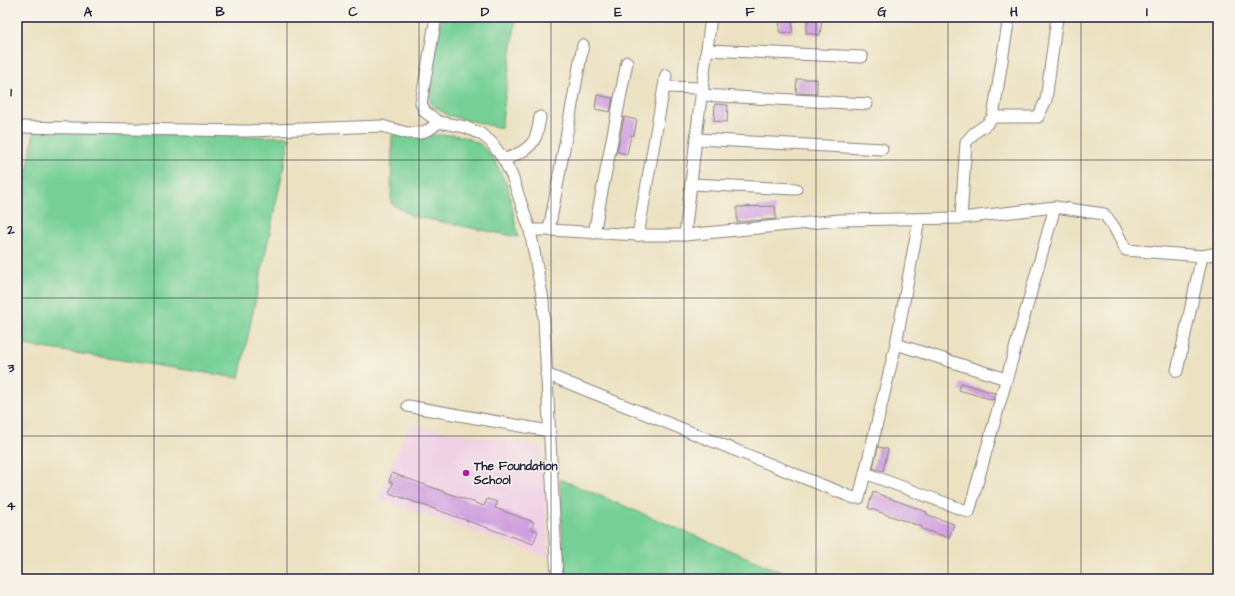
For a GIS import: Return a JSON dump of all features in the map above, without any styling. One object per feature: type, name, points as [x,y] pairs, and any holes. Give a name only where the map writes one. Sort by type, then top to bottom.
[{"type":"street","points":[[436,17],[421,103],[425,112],[439,122],[465,127],[481,134],[492,142],[504,160],[512,176],[530,230],[543,300],[557,579]]},
{"type":"street","points":[[685,235],[712,17]]},
{"type":"street","points":[[961,218],[966,142],[993,117],[1009,17]]},
{"type":"street","points":[[993,117],[1038,117],[1046,100],[1057,17]]},
{"type":"street","points":[[550,230],[584,45]]},
{"type":"street","points":[[707,50],[862,56]]},
{"type":"street","points":[[594,233],[627,62]]},
{"type":"street","points":[[638,236],[666,75]]},
{"type":"street","points":[[665,87],[702,92],[867,104]]},
{"type":"street","points":[[504,160],[519,154],[530,145],[535,139],[540,117]]},
{"type":"street","points":[[17,127],[246,131],[382,126],[407,133],[420,134],[439,122]]},
{"type":"street","points":[[697,139],[882,149]]},
{"type":"street","points":[[691,184],[796,189]]},
{"type":"street","points":[[530,230],[638,236],[685,235],[840,220],[919,220],[961,218],[1055,207],[1104,214],[1114,227],[1126,250],[1202,256],[1218,253]]},
{"type":"street","points":[[865,473],[969,512],[1055,207]]},
{"type":"street","points":[[546,374],[856,498],[860,496],[896,344],[919,220]]},
{"type":"street","points":[[1177,371],[1202,256]]},
{"type":"street","points":[[896,344],[1006,379]]},
{"type":"street","points":[[408,406],[550,431]]},
{"type":"path","points":[[17,176],[22,147]]},
{"type":"shaded area","points":[[557,17],[613,17],[612,21]]},
{"type":"shaded area","name":"The Foundation School","points":[[409,425],[542,447],[548,557],[377,499]]},
{"type":"green space","points":[[441,17],[516,17],[501,128],[447,115],[432,105],[429,97]]},
{"type":"green space","points":[[34,132],[290,137],[239,378],[17,344],[17,231]]},
{"type":"green space","points":[[392,135],[454,135],[467,138],[480,144],[494,160],[508,187],[518,237],[412,216],[391,203]]},
{"type":"green space","points":[[560,479],[798,579],[564,579]]},
{"type":"building","points":[[780,17],[793,17],[792,33],[779,32]]},
{"type":"building","points":[[808,18],[822,19],[820,35],[806,33]]},
{"type":"building","points":[[797,79],[817,79],[817,94],[796,93]]},
{"type":"building","points":[[597,95],[613,98],[610,112],[595,109]]},
{"type":"building","points":[[715,104],[728,105],[727,122],[714,121]]},
{"type":"building","points":[[624,117],[637,120],[634,135],[631,135],[627,154],[617,152]]},
{"type":"building","points":[[775,206],[776,219],[737,222],[737,207]]},
{"type":"building","points":[[961,383],[995,393],[993,400],[959,390]]},
{"type":"building","points":[[878,447],[888,449],[883,471],[873,468]]},
{"type":"building","points":[[392,473],[484,506],[487,499],[498,502],[495,508],[534,522],[531,529],[538,531],[533,544],[389,493],[393,483],[389,481]]},
{"type":"building","points":[[873,492],[927,512],[926,514],[954,524],[949,538],[868,508]]},
{"type":"place","name":"The Foundation School","points":[[466,473]]}]
